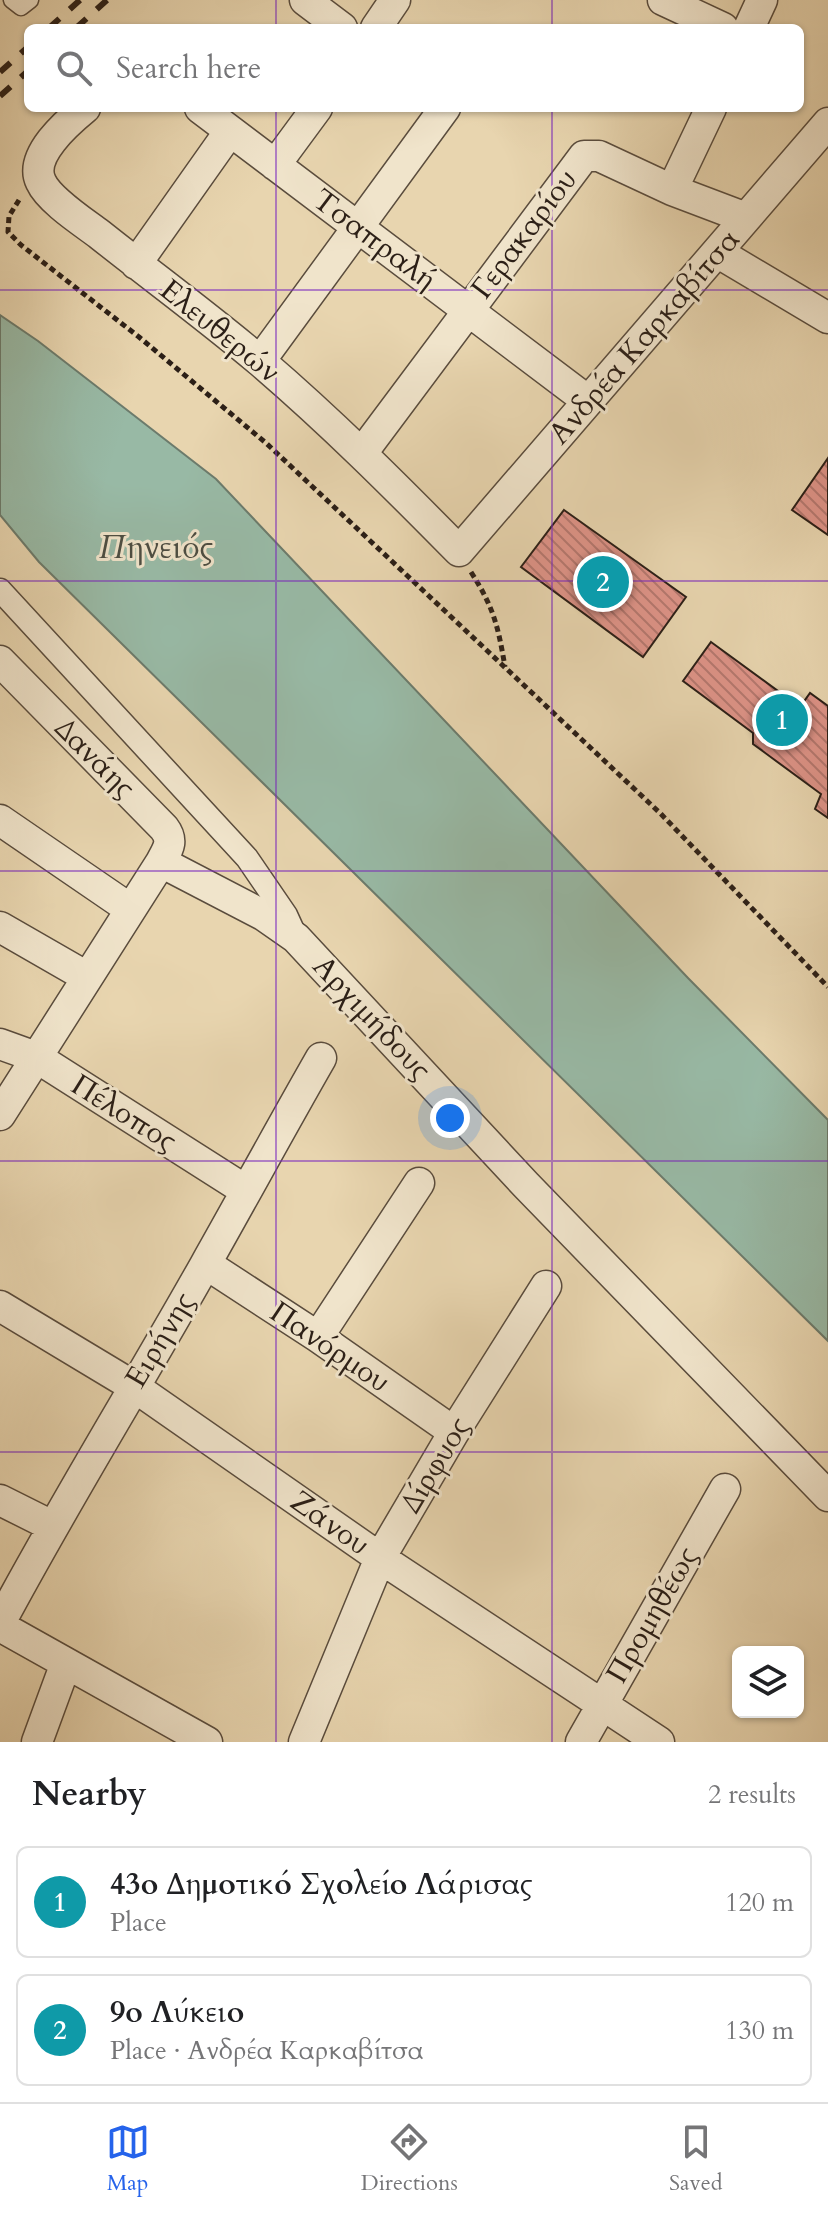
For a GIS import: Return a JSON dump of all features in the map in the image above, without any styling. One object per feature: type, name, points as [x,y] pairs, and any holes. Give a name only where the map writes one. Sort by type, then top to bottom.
[{"type":"street","points":[[305,0],[337,24]]},
{"type":"street","points":[[379,24],[395,0]]},
{"type":"street","points":[[663,0],[714,24]]},
{"type":"street","points":[[751,24],[762,0]]},
{"type":"street","points":[[40,180],[39,168],[50,141],[80,112]]},
{"type":"street","name":"Τσαπραλή","points":[[205,112],[588,401]]},
{"type":"street","points":[[275,165],[314,112]]},
{"type":"street","points":[[260,361],[442,112]]},
{"type":"street","points":[[672,190],[709,112]]},
{"type":"street","name":"Ανδρέα Καρκαβίτσα","points":[[459,551],[828,123]]},
{"type":"street","points":[[136,264],[230,131]]},
{"type":"street","name":"Γερακαρίου","points":[[362,453],[584,156],[599,156],[672,190],[746,218]]},
{"type":"street","name":"Ελευθερών","points":[[40,180],[66,208],[260,361],[362,453],[459,551]]},
{"type":"street","points":[[717,252],[828,318]]},
{"type":"street","points":[[0,590],[247,858],[286,915],[296,938]]},
{"type":"street","name":"Δανάης","points":[[0,661],[169,834],[170,846],[161,862]]},
{"type":"street","points":[[0,820],[130,909]]},
{"type":"street","points":[[0,1115],[161,862]]},
{"type":"street","name":"Αρχιμήδους","points":[[161,862],[263,915],[296,938],[526,1185],[828,1496]]},
{"type":"street","points":[[0,927],[87,977]]},
{"type":"street","name":"Πέλοπος","points":[[0,1044],[36,1057],[245,1190]]},
{"type":"street","name":"Ειρήνης","points":[[0,1625],[52,1526],[206,1264],[321,1058]]},
{"type":"street","points":[[318,1337],[419,1183]]},
{"type":"street","name":"Πανόρμου","points":[[206,1264],[454,1432]]},
{"type":"street","name":"Δίρφυος","points":[[304,1742],[380,1558],[454,1432],[546,1286]]},
{"type":"street","name":"Ζάνου","points":[[0,1306],[133,1386],[380,1558],[659,1742]]},
{"type":"street","name":"Προμηθέως","points":[[581,1742],[725,1489]]},
{"type":"street","points":[[0,1500],[52,1526]]},
{"type":"street","points":[[0,1625],[207,1742]]},
{"type":"street","points":[[37,1742],[66,1663]]},
{"type":"lane","points":[[12,0],[21,7],[30,0]]},
{"type":"path","points":[[40,180],[19,199],[9,216],[8,232],[39,261],[139,337],[266,443],[660,813],[828,987]]},
{"type":"path","points":[[459,551],[498,621],[505,668]]},
{"type":"water","name":"Πηνειός","points":[[0,315],[216,479],[688,978],[828,1120],[828,1341],[39,562],[0,515]]},
{"type":"building","points":[[828,458],[828,535],[792,510]]},
{"type":"building","points":[[564,510],[686,597],[643,657],[521,567]]},
{"type":"building","points":[[711,642],[800,707],[810,693],[828,706],[828,818],[815,809],[821,794],[753,744],[753,733],[683,681]]},
{"type":"railway","points":[[53,24],[80,0]]},
{"type":"railway","points":[[80,24],[107,0]]},
{"type":"railway","points":[[0,72],[24,51]]},
{"type":"railway","points":[[0,96],[24,75]]},
{"type":"place","name":"9ο Λύκειο","points":[[603,582]]},
{"type":"place","name":"43ο Δημοτικό Σχολείο Λάρισας","points":[[782,720]]}]
